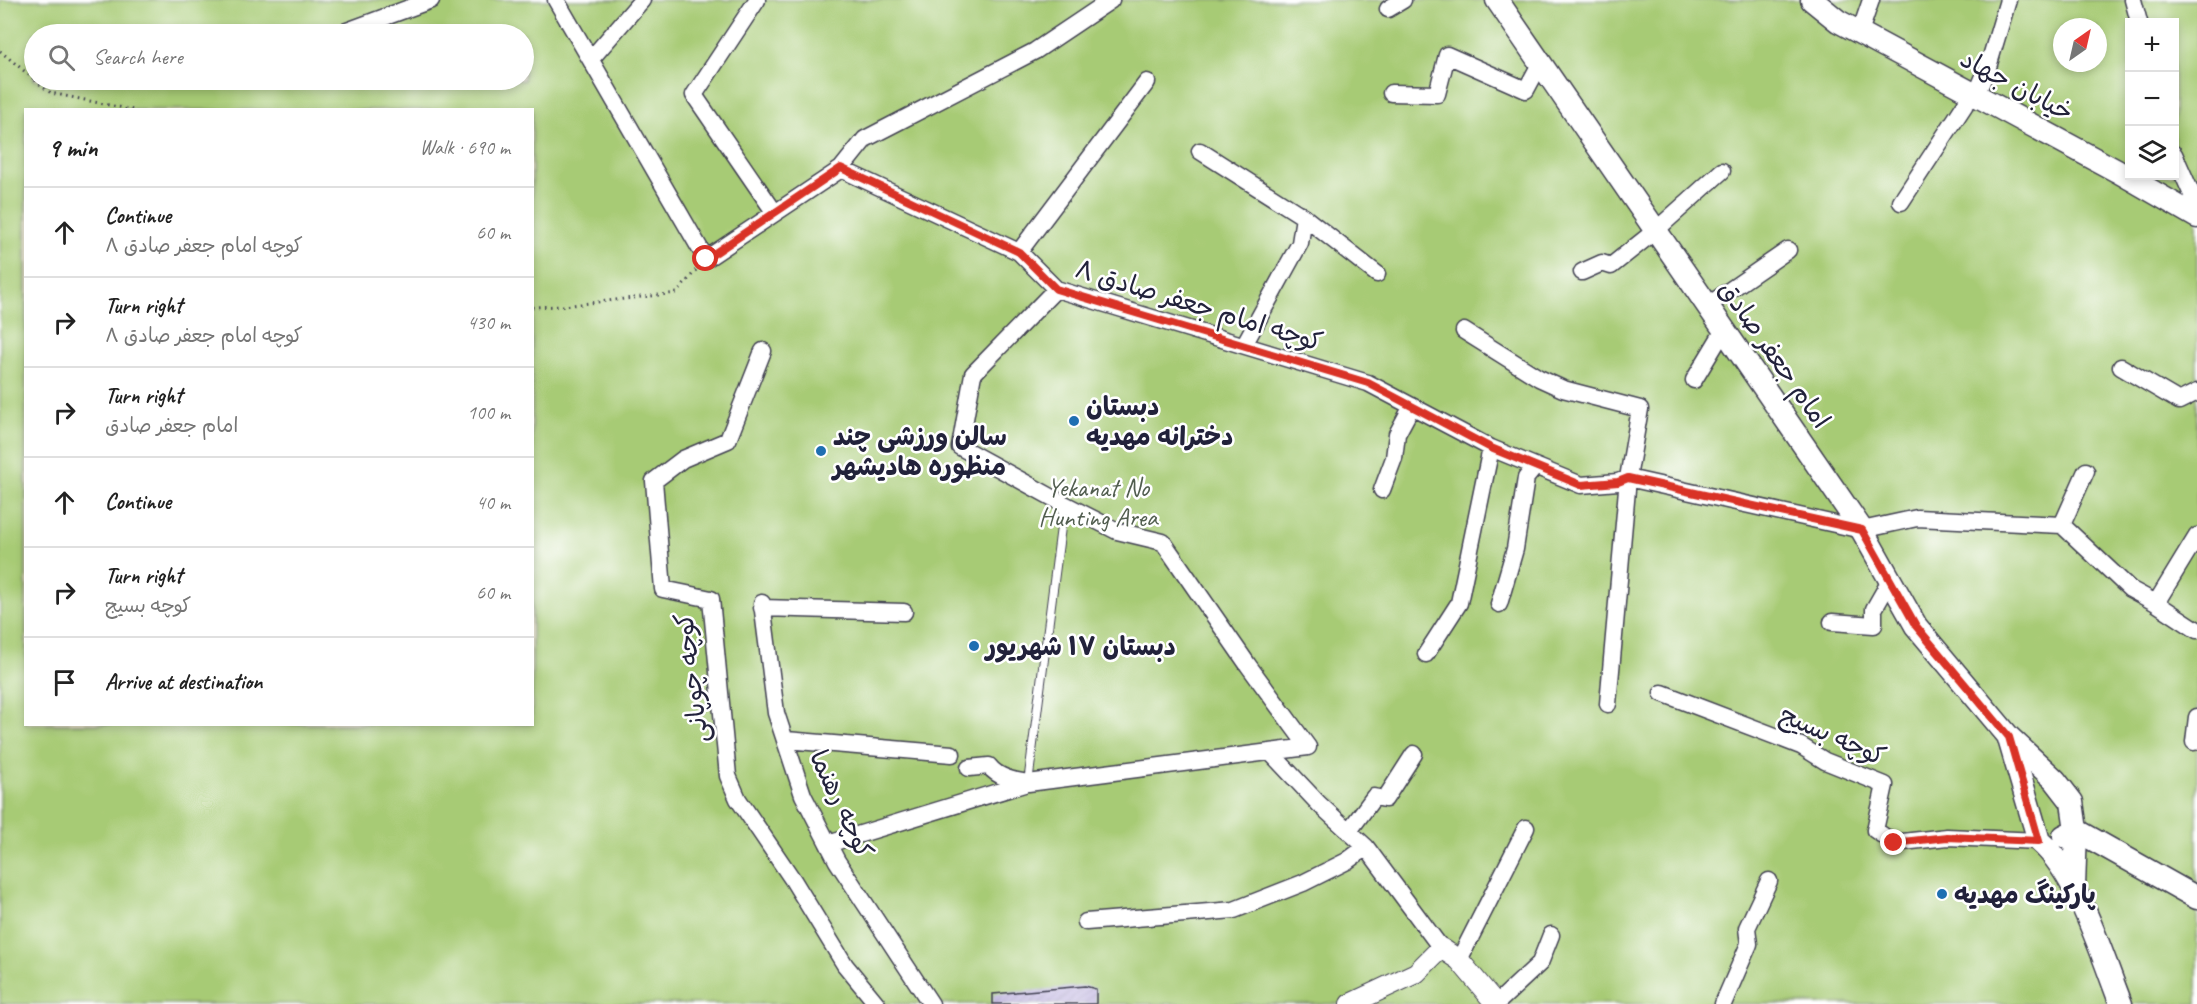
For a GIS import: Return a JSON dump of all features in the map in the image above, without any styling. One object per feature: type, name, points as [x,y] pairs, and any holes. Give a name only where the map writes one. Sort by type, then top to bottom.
[{"type":"main road","name":"خیابان جهاد","points":[[1812,0],[1838,21],[2117,171],[2197,217]]},
{"type":"main road","name":"امام جعفر صادق","points":[[1498,1],[1862,530],[1916,626],[2009,737],[2055,780],[2072,802],[2076,830],[2074,886]]},
{"type":"main road","points":[[2009,737],[2039,841],[2047,848],[2074,886],[2121,1004]]},
{"type":"main road","points":[[2026,794],[2025,787],[2033,774],[2055,780]]},
{"type":"main road","points":[[2039,841],[2049,843],[2076,830],[2197,898]]},
{"type":"street","points":[[366,24],[431,0]]},
{"type":"street","points":[[556,0],[706,259],[841,168],[865,140],[1035,51],[1111,0]]},
{"type":"street","points":[[591,59],[642,0]]},
{"type":"street","points":[[757,0],[694,95],[775,213]]},
{"type":"street","points":[[1388,9],[1403,0]]},
{"type":"street","points":[[1860,32],[1871,0]]},
{"type":"street","points":[[1901,202],[1966,103],[1976,95],[1988,67],[2008,0]]},
{"type":"street","points":[[2133,0],[2138,18]]},
{"type":"street","points":[[1390,93],[1437,94],[1447,55],[1526,90],[1540,64]]},
{"type":"street","points":[[1019,252],[1147,81]]},
{"type":"street","points":[[1200,151],[1304,218],[1377,274]]},
{"type":"street","points":[[2179,163],[2197,206]]},
{"type":"street","name":"کوچه امام جعفر صادق ۸","points":[[841,168],[1019,252],[1056,289],[1368,383],[1491,448],[1581,485],[1618,482],[1628,478],[1862,530]]},
{"type":"street","points":[[1582,272],[1602,263],[1611,266],[1655,231],[1722,171]]},
{"type":"street","points":[[1244,345],[1300,243],[1304,218]]},
{"type":"street","points":[[1707,306],[1788,250]]},
{"type":"street","points":[[828,844],[1028,783],[1308,747],[1163,542],[1117,531],[960,447],[973,374],[1056,289]]},
{"type":"street","points":[[1694,380],[1724,330]]},
{"type":"street","points":[[1464,332],[1539,378],[1563,389],[1640,409],[1628,478],[1608,704]]},
{"type":"street","name":"کوچه چوپانی","points":[[763,351],[728,440],[683,459],[654,481],[663,589],[711,599],[728,777],[738,799],[793,880],[845,965],[877,1004]]},
{"type":"street","points":[[2121,367],[2180,401],[2197,392]]},
{"type":"street","points":[[1382,490],[1394,458],[1397,434],[1412,406]]},
{"type":"street","points":[[1426,654],[1459,603],[1491,448]]},
{"type":"street","points":[[1499,604],[1515,549],[1526,478],[1535,467]]},
{"type":"street","points":[[2062,525],[2086,471]]},
{"type":"street","points":[[1862,530],[1917,518],[2062,525],[2130,589],[2157,603],[2197,630]]},
{"type":"street","points":[[2157,603],[2197,536]]},
{"type":"street","points":[[1832,622],[1874,625],[1874,609],[1890,581]]},
{"type":"street","name":"کوچه رهنما","points":[[904,612],[762,605],[776,712],[803,795],[837,861],[931,1004]]},
{"type":"street","name":"کوچه بسیج","points":[[1662,693],[1801,746],[1826,761],[1885,785],[1875,830],[1894,843],[1947,837],[2039,841]]},
{"type":"street","points":[[2194,742],[2197,717]]},
{"type":"street","points":[[786,740],[952,754]]},
{"type":"street","points":[[1271,753],[1319,804],[1366,847],[1442,948],[1459,960],[1496,1004],[1540,963],[1551,935]]},
{"type":"street","points":[[1349,831],[1374,797],[1385,799],[1414,754]]},
{"type":"street","points":[[969,768],[989,766],[993,772],[1012,780],[1028,783]]},
{"type":"street","points":[[1459,960],[1526,828]]},
{"type":"street","points":[[1086,921],[1234,910],[1303,883],[1347,861],[1366,847]]},
{"type":"street","points":[[1723,1004],[1749,944],[1747,928],[1769,881]]},
{"type":"street","points":[[1350,1004],[1416,973],[1442,948]]},
{"type":"lane","points":[[1028,783],[1064,504]]},
{"type":"path","points":[[0,51],[24,70]]},
{"type":"path","points":[[48,90],[51,93],[123,108]]},
{"type":"path","points":[[534,308],[677,293],[706,259]]},
{"type":"green space","name":"Yekanat No Hunting Area","points":[[0,0],[2197,0],[2197,1004],[0,1004]]},
{"type":"building","points":[[1085,986],[1096,989],[1096,1004],[993,1004],[993,994]]},
{"type":"place","name":"دبستان دخترانه مهدیه","points":[[1074,421]]},
{"type":"place","name":"سالن ورزشی چند منظوره هادیشهر","points":[[821,451]]},
{"type":"place","name":"دبستان ۱۷ شهریور","points":[[974,646]]},
{"type":"place","name":"پارکینگ مهدیه","points":[[1942,894]]},
{"type":"route","points":[[706,259],[841,168],[1019,252],[1056,289],[1368,383],[1491,448],[1581,485],[1618,482],[1628,478],[1862,530],[1916,626],[2009,737],[2039,841],[1947,837],[1894,843]]}]
